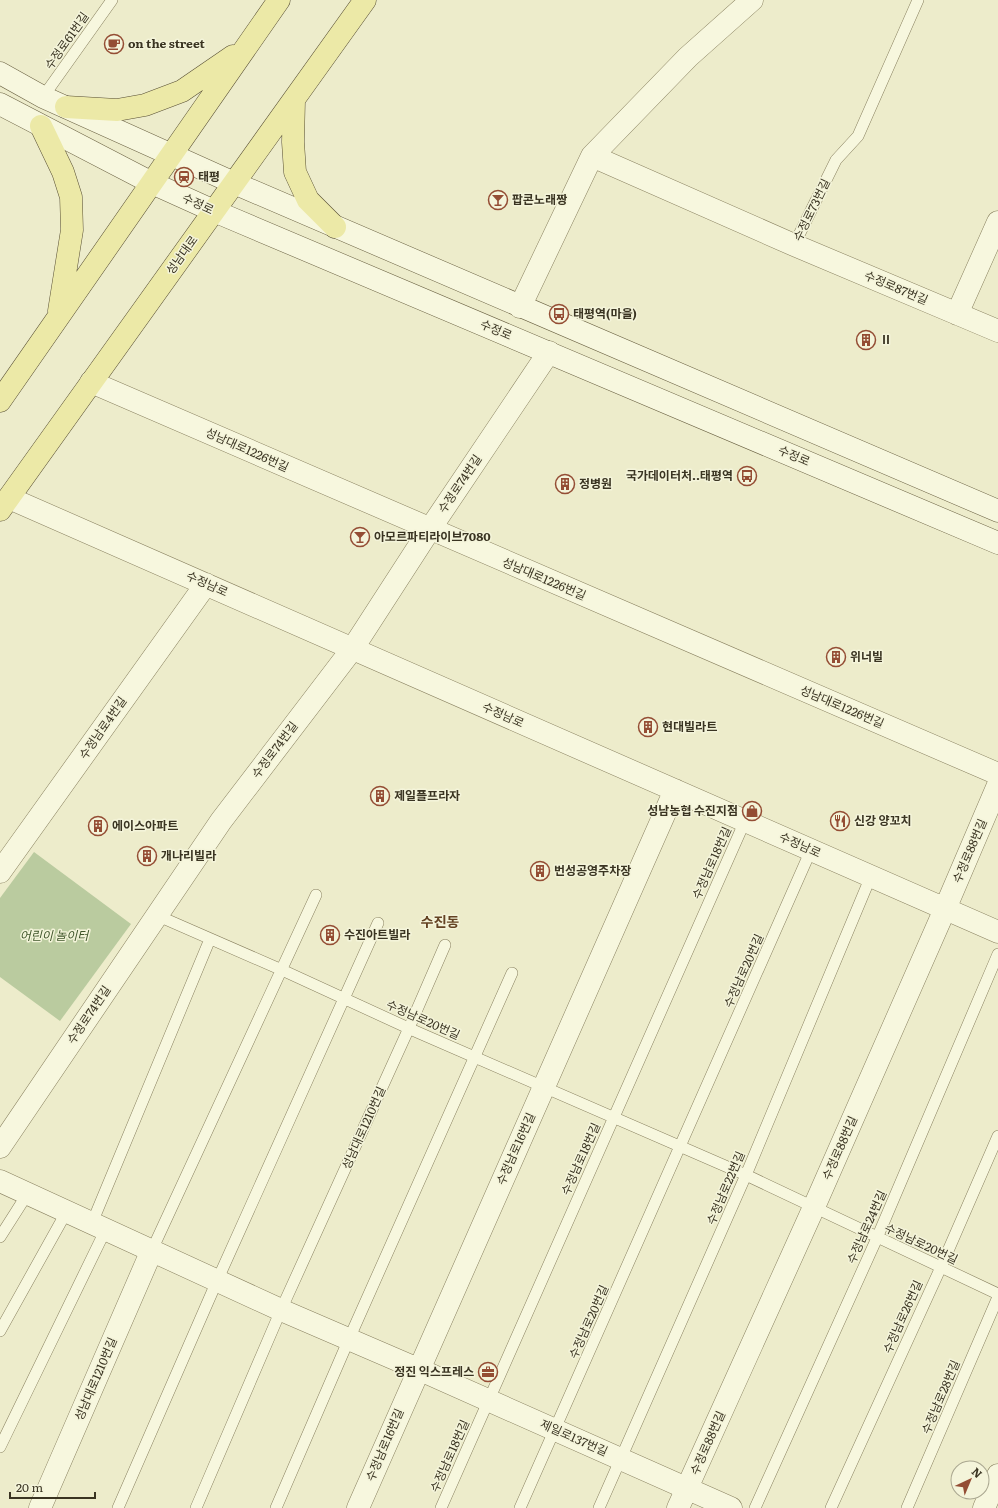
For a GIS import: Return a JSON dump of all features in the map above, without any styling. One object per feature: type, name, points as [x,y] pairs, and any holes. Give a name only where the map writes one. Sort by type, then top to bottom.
[{"type":"main road","points":[[0,401],[279,0]]},
{"type":"main road","name":"성남대로","points":[[4,504],[365,0]]},
{"type":"main road","points":[[66,107],[117,110],[145,105],[182,91],[246,48]]},
{"type":"main road","points":[[294,100],[293,142],[295,172],[308,200],[336,227]]},
{"type":"main road","points":[[41,126],[63,172],[71,198],[72,230],[58,318]]},
{"type":"street","points":[[520,307],[592,156],[688,56],[752,0]]},
{"type":"street","points":[[0,73],[44,97],[234,183],[998,511]]},
{"type":"street","name":"수정로","points":[[0,104],[152,183],[214,212],[550,352],[998,543]]},
{"type":"street","name":"수정로73번길","points":[[592,156],[794,246]]},
{"type":"street","points":[[957,314],[998,222]]},
{"type":"street","name":"수정로87번길","points":[[794,246],[998,331]]},
{"type":"street","name":"수정로74번길","points":[[0,1147],[221,821],[353,648],[430,529],[550,352]]},
{"type":"street","name":"성남대로1226번길","points":[[91,382],[998,774]]},
{"type":"street","name":"수정남로","points":[[4,504],[206,584],[998,932]]},
{"type":"street","name":"수정남로4번길","points":[[0,872],[206,584]]},
{"type":"street","name":"수정로88번길","points":[[678,1508],[814,1207],[998,785]]},
{"type":"street","name":"수정남로16번길","points":[[358,1508],[543,1087],[582,1004],[675,790]]},
{"type":"street","points":[[0,1181],[281,1310],[418,1369]]},
{"type":"street","name":"성남대로1210번길","points":[[40,1508],[152,1250]]},
{"type":"street","name":"제일로137번길","points":[[418,1369],[731,1508]]},
{"type":"street","points":[[984,1508],[998,1475]]},
{"type":"lane","name":"수정로61번길","points":[[44,97],[112,0]]},
{"type":"lane","name":"수정로73번길","points":[[794,246],[836,160],[858,136],[918,0]]},
{"type":"lane","name":"수정남로18번길","points":[[441,1508],[745,821]]},
{"type":"lane","name":"수정남로20번길","points":[[520,1508],[681,1147],[811,850]]},
{"type":"lane","name":"수정남로22번길","points":[[599,1508],[746,1175],[871,876]]},
{"type":"lane","name":"성남대로1210번길","points":[[152,1250],[316,895]]},
{"type":"lane","name":"수정남로20번길","points":[[156,915],[409,1028],[746,1175],[878,1238],[941,1266],[998,1296]]},
{"type":"lane","points":[[118,1508],[217,1281],[378,923]]},
{"type":"lane","points":[[0,1447],[99,1226],[210,939]]},
{"type":"lane","name":"성남대로1210번길","points":[[196,1508],[281,1310],[445,945]]},
{"type":"lane","name":"수정남로24번길","points":[[755,1508],[878,1238],[998,954]]},
{"type":"lane","points":[[276,1508],[349,1339],[512,973]]},
{"type":"lane","name":"수정남로26번길","points":[[831,1508],[941,1266],[998,1136]]},
{"type":"lane","points":[[0,1237],[28,1193]]},
{"type":"lane","points":[[0,1331],[67,1211]]},
{"type":"lane","name":"수정남로28번길","points":[[907,1508],[998,1296]]},
{"type":"green space","name":"어린이 놀이터","points":[[34,852],[131,924],[60,1021],[0,977],[0,898]]},
{"type":"place","name":"on the street","points":[[114,44]]},
{"type":"place","name":"태평","points":[[184,177]]},
{"type":"place","name":"팝콘노래짱","points":[[498,200]]},
{"type":"place","name":"태평역(마을)","points":[[559,314]]},
{"type":"place","name":"Ⅱ","points":[[866,340]]},
{"type":"place","name":"국가데이터처..태평역","points":[[747,476]]},
{"type":"place","name":"정병원","points":[[565,484]]},
{"type":"place","name":"아모르파티라이브7080","points":[[360,537]]},
{"type":"place","name":"위너빌","points":[[836,657]]},
{"type":"place","name":"현대빌라트","points":[[648,727]]},
{"type":"place","name":"제일플프라자","points":[[380,796]]},
{"type":"place","name":"성남농협 수진지점","points":[[752,811]]},
{"type":"place","name":"신강 양꼬치","points":[[840,821]]},
{"type":"place","name":"에이스아파트","points":[[98,826]]},
{"type":"place","name":"개나리빌라","points":[[147,856]]},
{"type":"place","name":"번성공영주차장","points":[[540,871]]},
{"type":"place","name":"수진아트빌라","points":[[330,935]]},
{"type":"place","name":"정진 익스프레스","points":[[488,1372]]},
{"type":"district","name":"수진동","points":[[440,922]]}]
